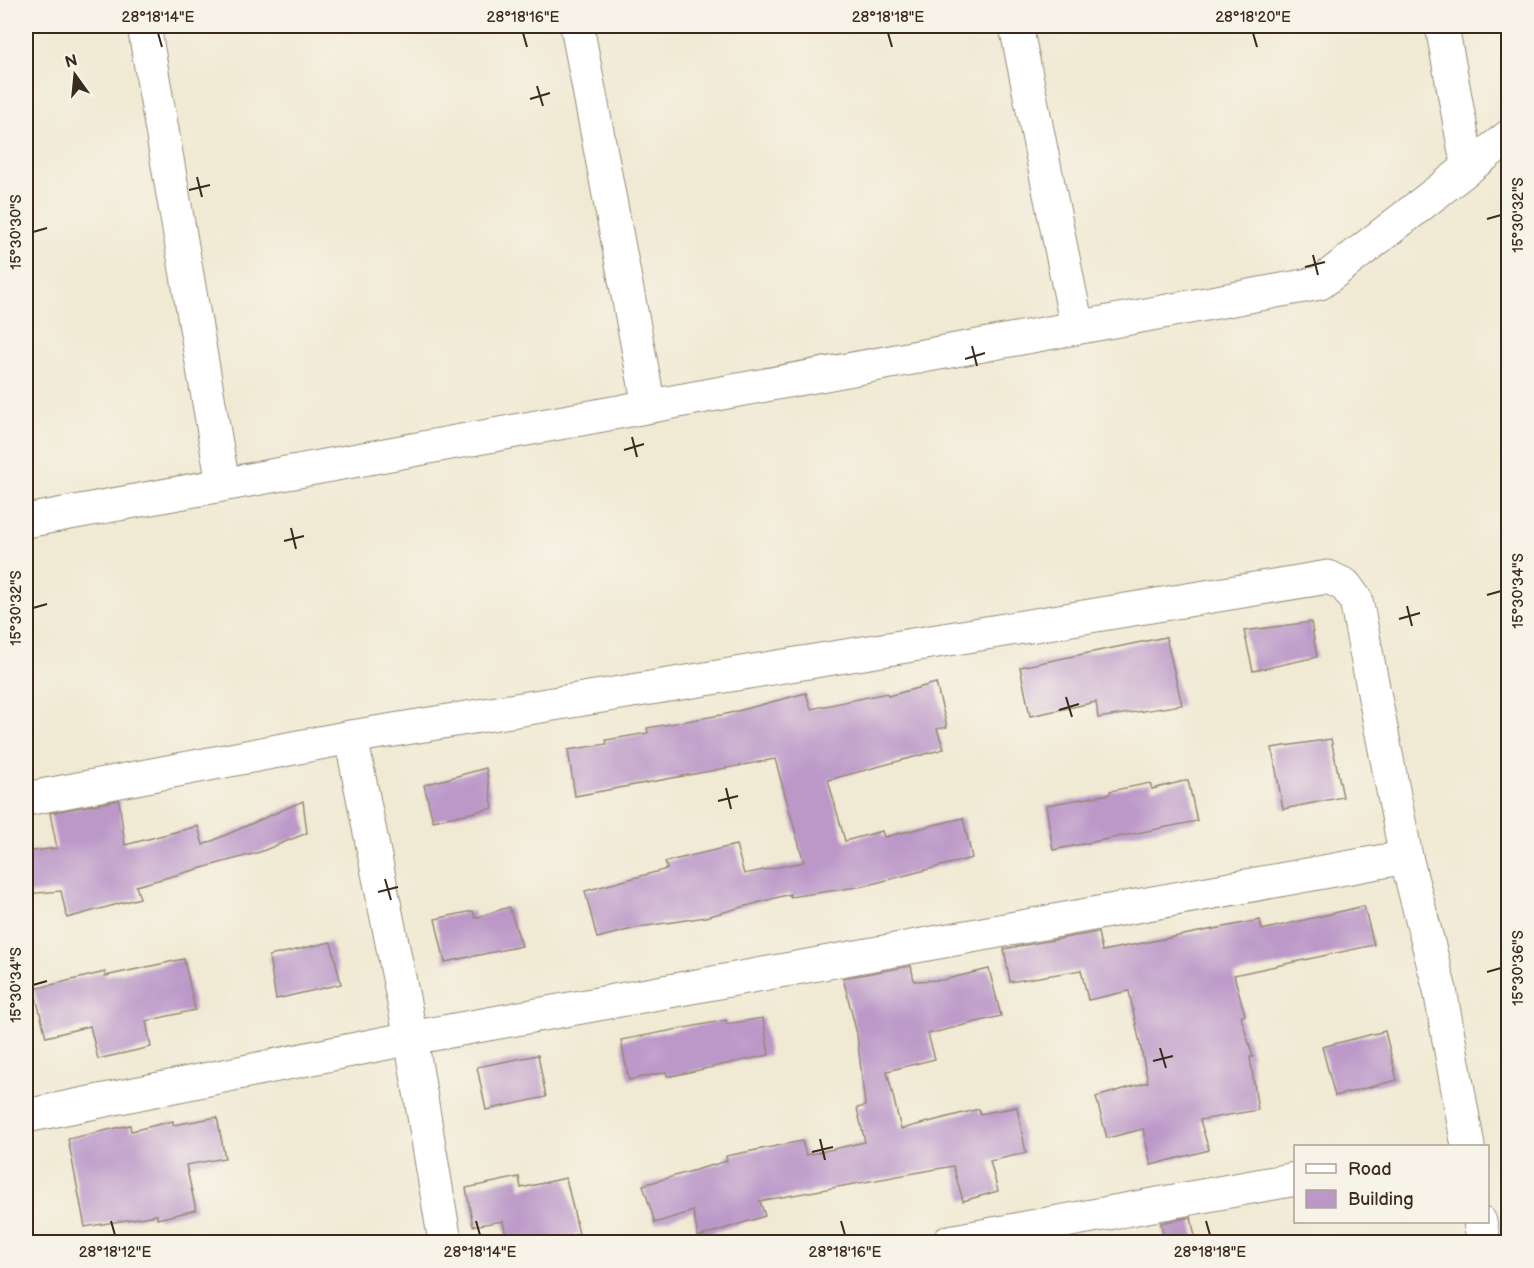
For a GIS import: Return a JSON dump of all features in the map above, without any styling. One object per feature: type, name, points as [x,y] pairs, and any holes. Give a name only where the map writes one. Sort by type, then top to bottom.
[{"type":"street","points":[[144,26],[223,484]]},
{"type":"street","points":[[577,26],[649,406]]},
{"type":"street","points":[[1016,26],[1077,327]]},
{"type":"street","points":[[1442,26],[1468,168]]},
{"type":"street","points":[[26,520],[1320,283],[1509,137]]},
{"type":"street","points":[[26,799],[351,737],[1328,577],[1345,585],[1356,600],[1406,857],[1440,990],[1468,1145]]},
{"type":"street","points":[[351,737],[411,1038],[445,1242]]},
{"type":"street","points":[[26,1116],[411,1038],[1406,857]]},
{"type":"street","points":[[949,1242],[1294,1179]]},
{"type":"street","points":[[1480,1223],[1484,1242]]},
{"type":"building","points":[[1311,622],[1317,657],[1253,671],[1244,631]]},
{"type":"building","points":[[1166,637],[1182,705],[1098,718],[1096,702],[1030,716],[1020,667]]},
{"type":"building","points":[[936,683],[947,727],[937,729],[944,749],[828,780],[845,841],[882,831],[884,837],[963,818],[972,858],[864,886],[790,897],[790,894],[706,917],[640,927],[597,938],[585,891],[667,869],[665,862],[736,845],[744,874],[804,862],[775,759],[575,796],[568,750],[607,744],[606,740],[648,733],[647,728],[726,714],[806,693],[811,709],[887,693],[888,696]]},
{"type":"building","points":[[1331,739],[1343,797],[1283,809],[1272,748]]},
{"type":"building","points":[[486,768],[493,808],[433,821],[424,785]]},
{"type":"building","points":[[1188,780],[1197,821],[1053,850],[1046,805],[1110,794],[1110,791],[1150,783],[1152,789]]},
{"type":"building","points":[[119,800],[125,845],[198,826],[203,845],[303,801],[307,833],[260,852],[136,886],[140,898],[67,918],[61,891],[26,894],[26,852],[57,848],[50,813]]},
{"type":"building","points":[[1364,906],[1374,945],[1234,975],[1245,1015],[1241,1017],[1253,1057],[1250,1057],[1258,1110],[1200,1120],[1209,1150],[1151,1165],[1143,1129],[1107,1138],[1096,1097],[1148,1082],[1129,991],[1088,1000],[1081,970],[1010,982],[1004,949],[1098,932],[1102,951],[1260,920],[1262,930]]},
{"type":"building","points":[[509,907],[522,946],[445,962],[435,919],[473,911],[475,918]]},
{"type":"building","points":[[331,942],[341,984],[276,999],[269,956]]},
{"type":"building","points":[[184,959],[195,1010],[146,1021],[151,1047],[98,1059],[90,1026],[46,1037],[34,989],[105,972],[105,976]]},
{"type":"building","points":[[911,966],[914,981],[943,980],[989,969],[1001,1016],[928,1034],[935,1059],[887,1071],[901,1129],[979,1109],[980,1114],[1017,1107],[1026,1153],[990,1161],[998,1191],[963,1201],[953,1166],[760,1201],[765,1216],[698,1237],[693,1211],[655,1223],[643,1185],[727,1161],[726,1156],[802,1141],[806,1155],[865,1142],[857,1108],[865,1106],[857,1034],[843,978]]},
{"type":"building","points":[[763,1018],[769,1055],[671,1076],[667,1076],[666,1072],[629,1080],[621,1040],[726,1020],[727,1024]]},
{"type":"building","points":[[1385,1031],[1397,1080],[1335,1096],[1322,1047]]},
{"type":"building","points":[[538,1055],[546,1097],[486,1110],[477,1067]]},
{"type":"building","points":[[217,1117],[225,1158],[186,1165],[196,1210],[157,1219],[157,1215],[85,1227],[68,1139],[130,1125],[131,1131],[173,1121],[173,1125]]},
{"type":"building","points":[[519,1177],[521,1188],[566,1178],[579,1234],[540,1242],[507,1242],[503,1221],[473,1226],[466,1188]]},
{"type":"building","points":[[1191,1217],[1196,1242],[1165,1242],[1161,1223]]}]
